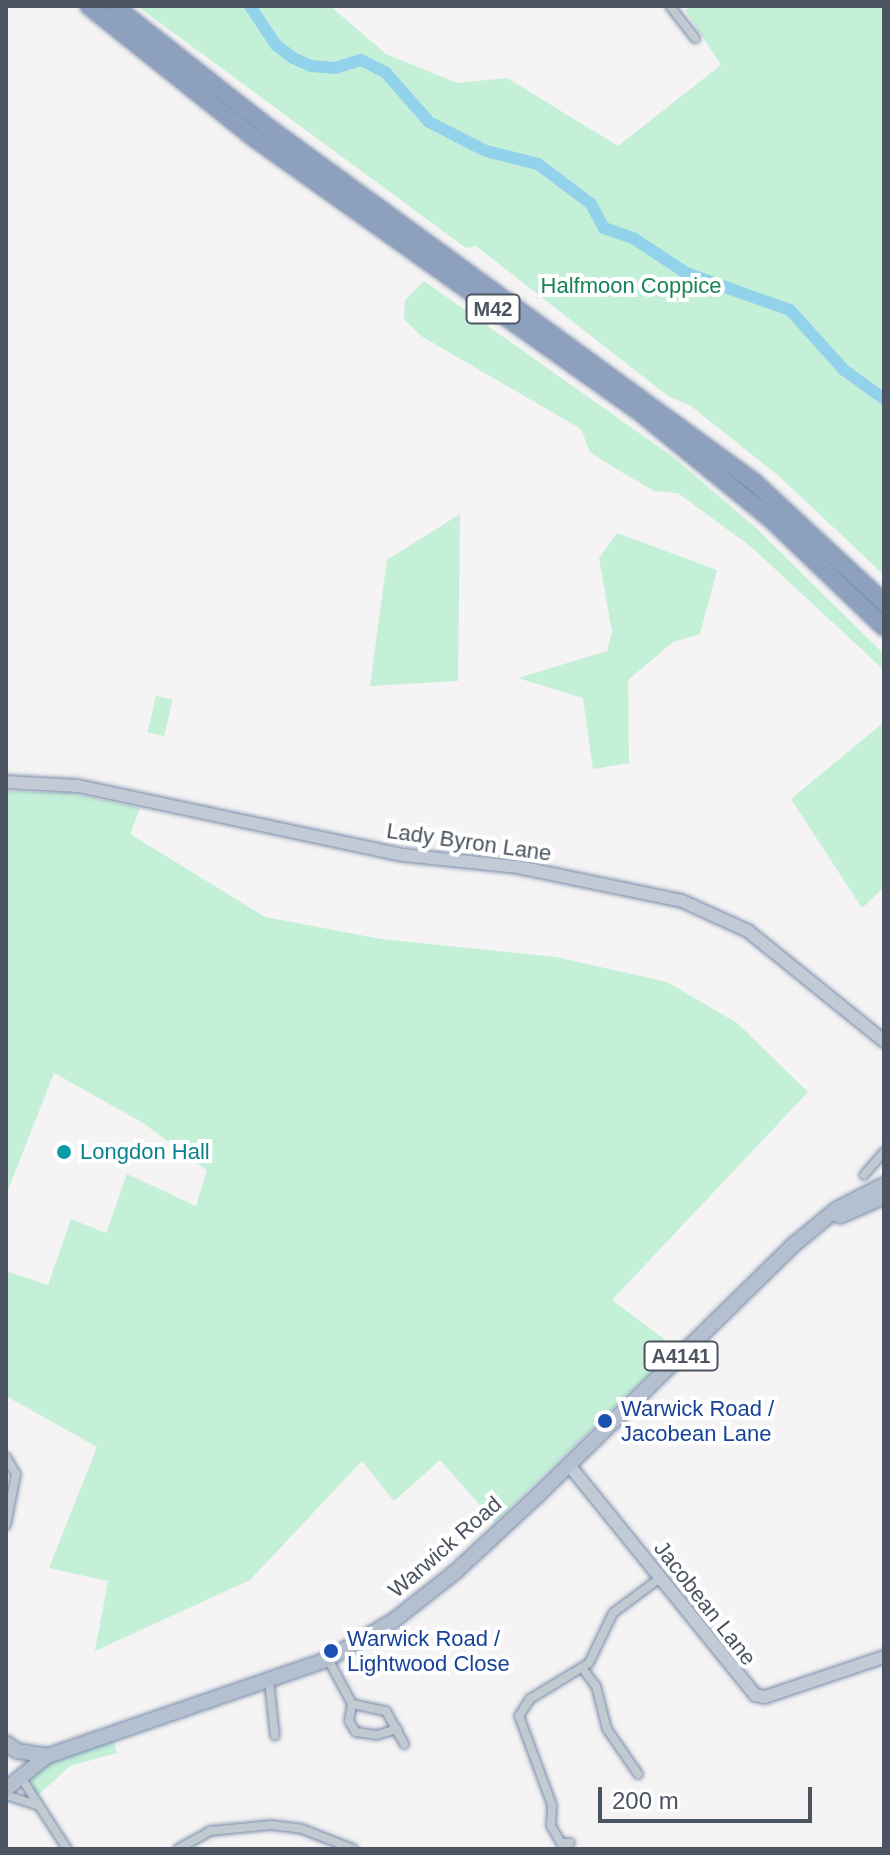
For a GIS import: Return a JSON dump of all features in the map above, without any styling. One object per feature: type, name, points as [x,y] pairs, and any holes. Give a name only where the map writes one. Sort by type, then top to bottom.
[{"type":"highway","name":"M42","points":[[89,6],[253,137],[645,416],[769,517],[884,627]]},
{"type":"highway","name":"M42","points":[[114,6],[262,123],[731,464],[884,603]]},
{"type":"main road","name":"A4141","points":[[792,1246],[837,1209],[884,1185]]},
{"type":"main road","name":"A4141","points":[[792,1246],[884,1197]]},
{"type":"main road","name":"Warwick Road","points":[[6,1792],[20,1774],[47,1756],[328,1659],[393,1621],[454,1573],[569,1465],[792,1246]]},
{"type":"main road","name":"Warwick Road","points":[[11,1747],[47,1756]]},
{"type":"main road","name":"Warwick Road","points":[[11,1747],[20,1774]]},
{"type":"street","points":[[670,6],[695,38]]},
{"type":"street","name":"Lady Byron Lane","points":[[6,782],[78,786],[403,855],[518,867],[682,901],[748,931],[884,1041]]},
{"type":"street","points":[[864,1175],[884,1152]]},
{"type":"street","points":[[6,1457],[16,1474],[6,1525]]},
{"type":"street","name":"Jacobean Lane","points":[[569,1465],[755,1695],[765,1697],[884,1657]]},
{"type":"street","points":[[562,1845],[551,1826],[552,1805],[519,1716],[530,1699],[583,1669],[613,1613],[660,1578]]},
{"type":"street","points":[[328,1659],[352,1704],[349,1721],[356,1732],[377,1735],[397,1729]]},
{"type":"street","points":[[583,1669],[596,1686],[607,1729],[638,1774]]},
{"type":"street","points":[[269,1681],[275,1736]]},
{"type":"street","points":[[352,1704],[386,1711],[404,1744]]},
{"type":"street","points":[[20,1774],[67,1849]]},
{"type":"street","points":[[6,1792],[38,1806]]},
{"type":"street","points":[[178,1849],[210,1831],[271,1825],[302,1829],[353,1849]]},
{"type":"green space","points":[[137,6],[330,6],[386,54],[457,83],[507,78],[618,146],[721,65],[685,10],[691,6],[884,6],[884,575],[780,477],[691,406],[668,396],[476,246],[466,248]]},
{"type":"green space","name":"Halfmoon Coppice","points":[[424,281],[673,457],[755,527],[884,654],[884,670],[750,546],[678,493],[654,491],[613,467],[590,452],[581,429],[421,336],[404,319],[405,300]]},
{"type":"green space","points":[[460,514],[458,681],[370,686],[387,560]]},
{"type":"green space","points":[[617,533],[717,570],[700,634],[673,642],[628,680],[629,763],[593,769],[583,698],[518,678],[607,651],[612,632],[599,558]]},
{"type":"green space","points":[[156,696],[173,700],[164,736],[148,732]]},
{"type":"green space","points":[[884,722],[884,887],[862,908],[791,799]]},
{"type":"green space","points":[[6,791],[70,793],[140,808],[130,834],[265,917],[381,939],[556,957],[667,982],[737,1023],[808,1092],[612,1300],[676,1348],[495,1522],[440,1460],[394,1501],[362,1461],[250,1580],[95,1651],[108,1581],[49,1568],[97,1447],[6,1396],[6,1271],[48,1285],[71,1219],[106,1233],[127,1174],[196,1206],[207,1170],[143,1123],[54,1073],[6,1195]]},
{"type":"green space","points":[[113,1740],[117,1753],[70,1766],[36,1797],[31,1780],[49,1759]]},
{"type":"waterway","points":[[250,6],[276,45],[293,58],[311,66],[335,68],[361,60],[386,73],[429,122],[486,151],[538,164],[591,204],[604,228],[633,238],[686,273],[790,310],[844,370],[884,399]]},
{"type":"place","name":"Longdon Hall","points":[[64,1152]]},
{"type":"place","name":"Warwick Road / Jacobean Lane","points":[[605,1421]]},
{"type":"place","name":"Warwick Road / Lightwood Close","points":[[331,1651]]}]
